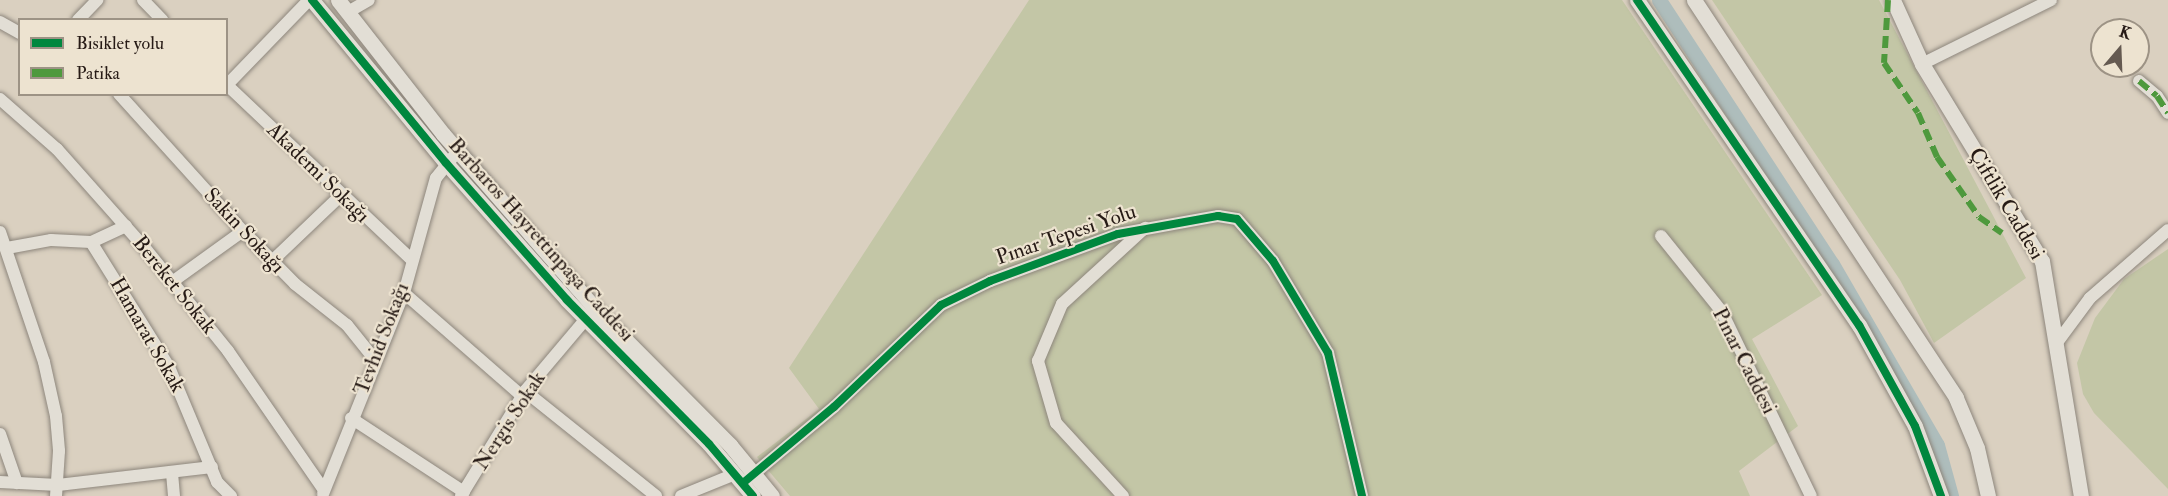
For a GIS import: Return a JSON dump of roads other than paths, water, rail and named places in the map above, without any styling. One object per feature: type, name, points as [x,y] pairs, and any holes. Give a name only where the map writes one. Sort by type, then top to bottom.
[{"type":"street","points":[[80,18],[97,0]]},
{"type":"street","points":[[143,0],[160,18]]},
{"type":"street","points":[[228,83],[310,0]]},
{"type":"street","name":"Barbaros Hayrettinpaşa Caddesi","points":[[310,0],[446,163],[585,320],[745,477],[772,496]]},
{"type":"street","points":[[342,3],[369,0]]},
{"type":"street","points":[[1637,0],[1859,325],[1914,426],[1941,496]]},
{"type":"street","points":[[1694,0],[1956,398],[1977,448],[1988,496]]},
{"type":"street","name":"Çiftlik Caddesi","points":[[1893,0],[1922,64],[2042,261],[2081,496]]},
{"type":"street","points":[[1922,64],[2051,0]]},
{"type":"street","name":"Barbaros Hayrettinpaşa Caddesi","points":[[342,3],[458,151],[745,477],[753,496]]},
{"type":"street","points":[[0,22],[18,32]]},
{"type":"street","points":[[2139,81],[2157,96],[2168,113]]},
{"type":"street","name":"Akademi Sokağı","points":[[228,87],[340,196],[411,259]]},
{"type":"street","name":"Sakin Sokağı","points":[[121,96],[243,231],[272,261],[347,325],[375,360]]},
{"type":"street","name":"Bereket Sokak","points":[[0,99],[57,149],[126,225],[228,351],[323,493]]},
{"type":"street","name":"Tevhid Sokağı","points":[[323,493],[351,418],[404,293],[411,259],[436,178],[458,151]]},
{"type":"street","points":[[272,261],[340,196]]},
{"type":"street","name":"Pınar Tepesi Yolu","points":[[681,496],[745,477],[834,407],[941,306],[990,281],[1148,225],[1218,216],[1237,219],[1273,261],[1328,353],[1362,496]]},
{"type":"street","points":[[7,248],[51,240],[91,242],[126,225]]},
{"type":"street","points":[[1123,496],[1056,423],[1038,361],[1062,303],[1148,225]]},
{"type":"street","points":[[2056,344],[2090,298],[2168,230]]},
{"type":"street","points":[[172,282],[243,231]]},
{"type":"street","points":[[0,232],[44,362],[54,405],[57,491]]},
{"type":"street","name":"Pınar Caddesi","points":[[1662,236],[1722,312],[1811,496]]},
{"type":"street","name":"Hamarat Sokak","points":[[91,242],[169,367],[217,482],[231,496]]},
{"type":"street","points":[[404,293],[523,394],[656,496]]},
{"type":"street","name":"Nergis Sokak","points":[[463,494],[523,394],[585,320]]},
{"type":"street","points":[[351,418],[463,494]]},
{"type":"street","points":[[0,434],[17,483]]},
{"type":"street","points":[[0,482],[57,491],[212,466]]},
{"type":"street","points":[[172,473],[174,496]]},
{"type":"waterway","points":[[1659,0],[1832,264],[1937,445],[1951,496]]}]
